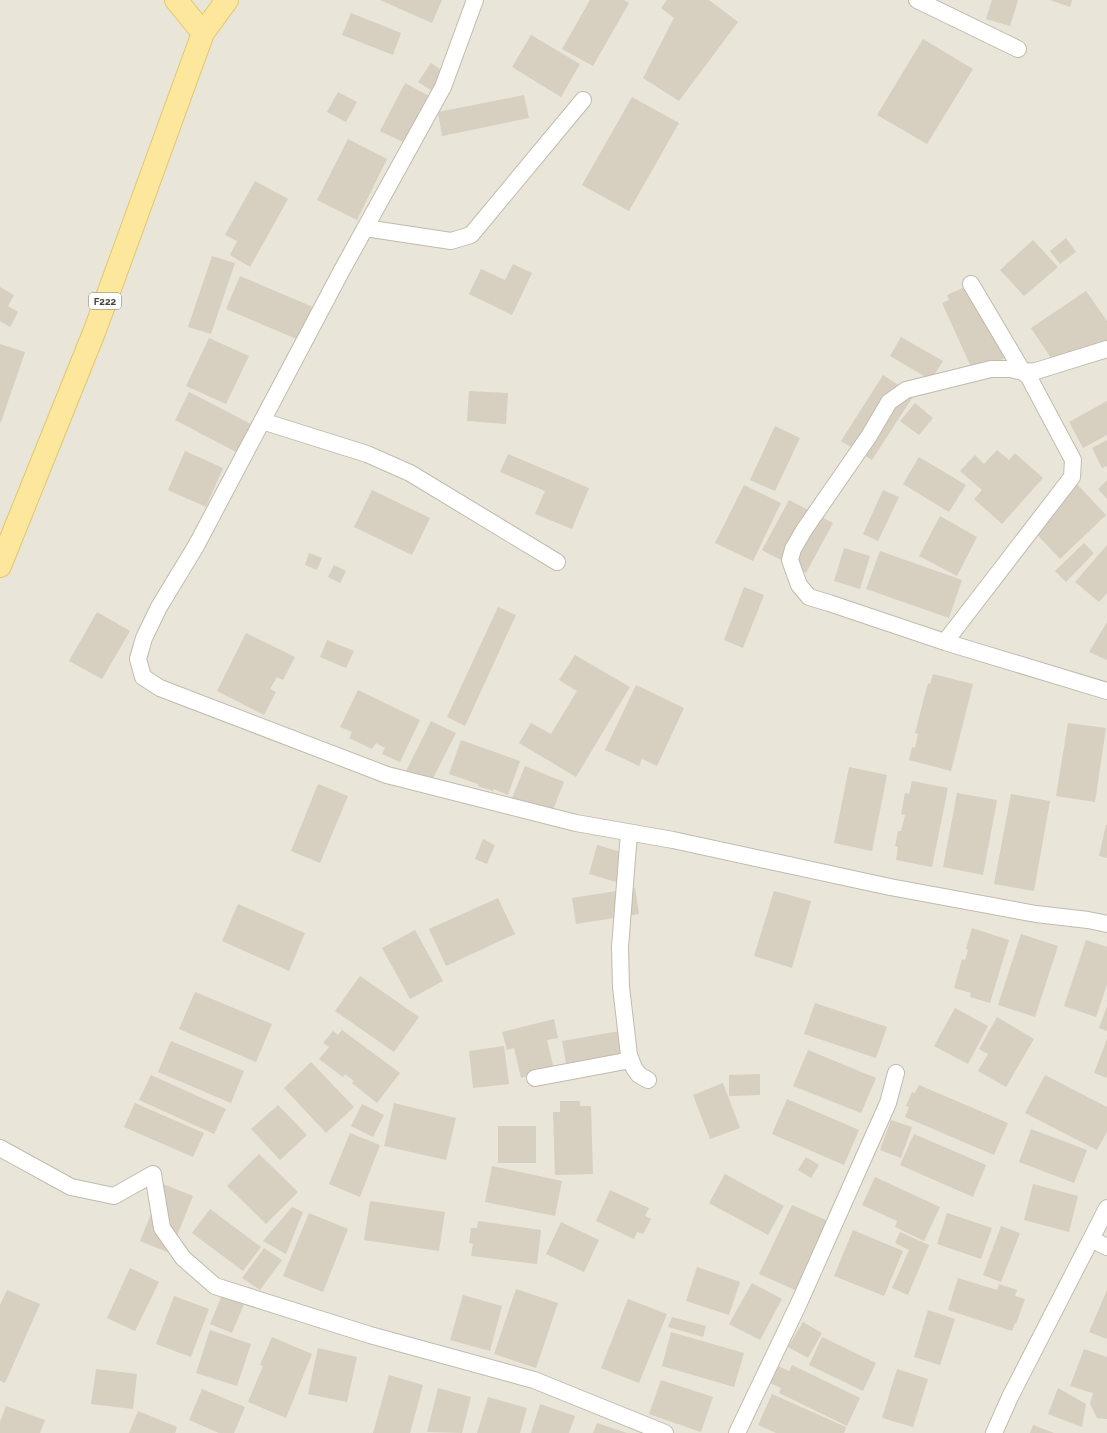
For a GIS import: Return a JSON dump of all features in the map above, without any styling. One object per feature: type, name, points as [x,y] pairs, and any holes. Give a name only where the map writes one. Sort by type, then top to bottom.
[{"type":"main road","points":[[176,0],[203,33]]},
{"type":"main road","name":"F222","points":[[0,566],[95,330],[203,33],[227,0]]},
{"type":"street","points":[[475,0],[443,87],[365,228],[196,546],[156,613],[144,638],[138,659],[143,677],[160,688],[387,775],[576,824],[681,842],[890,888],[1036,914],[1088,920],[1107,924]]},
{"type":"street","points":[[917,0],[1018,49]]},
{"type":"street","points":[[365,228],[452,241],[471,235],[583,100]]},
{"type":"street","points":[[945,642],[1072,478],[1073,460],[1034,385],[1029,377],[1023,372],[972,284]]},
{"type":"street","points":[[1107,349],[1036,371],[1023,372],[1010,369],[991,369],[906,390],[889,402],[869,436],[804,530],[793,549],[790,560],[799,585],[809,597],[945,642],[1107,691]]},
{"type":"street","points":[[262,421],[367,454],[410,473],[557,562]]},
{"type":"street","points":[[629,832],[620,947],[621,987],[626,1033],[631,1060],[639,1075],[648,1080]]},
{"type":"street","points":[[535,1078],[631,1060]]},
{"type":"street","points":[[736,1433],[803,1296],[888,1103],[896,1073]]},
{"type":"street","points":[[0,1148],[71,1187],[114,1196],[153,1174],[162,1228],[183,1258],[215,1286],[370,1336],[534,1380],[665,1433]]},
{"type":"street","points":[[994,1433],[1010,1397],[1107,1208]]},
{"type":"street","points":[[1091,1239],[1107,1248]]},
{"type":"shaded area","points":[[0,0],[1107,0],[1107,1433],[0,1433]]},
{"type":"building","points":[[380,0],[442,0],[432,23]]},
{"type":"building","points":[[590,0],[624,0],[629,3],[593,66],[562,49]]},
{"type":"building","points":[[667,0],[709,0],[738,22],[679,101],[643,78],[674,18],[661,8]]},
{"type":"building","points":[[992,0],[1018,0],[1010,26],[986,19]]},
{"type":"building","points":[[1050,0],[1072,0],[1070,7]]},
{"type":"building","points":[[351,13],[401,33],[393,55],[342,35]]},
{"type":"building","points":[[531,35],[580,64],[561,97],[512,67]]},
{"type":"building","points":[[923,39],[973,69],[927,144],[877,115]]},
{"type":"building","points":[[431,63],[446,73],[434,92],[418,82]]},
{"type":"building","points":[[405,83],[431,97],[407,144],[380,131]]},
{"type":"building","points":[[338,92],[357,102],[346,122],[327,112]]},
{"type":"building","points":[[524,95],[529,118],[442,136],[438,112]]},
{"type":"building","points":[[632,97],[679,123],[629,211],[582,185]]},
{"type":"building","points":[[348,139],[387,159],[357,220],[317,200]]},
{"type":"building","points":[[255,181],[288,199],[250,267],[230,255],[237,241],[225,235]]},
{"type":"building","points":[[1066,238],[1076,252],[1060,264],[1050,251]]},
{"type":"building","points":[[1033,240],[1058,267],[1024,296],[1000,270]]},
{"type":"building","points":[[212,256],[235,263],[211,334],[188,327]]},
{"type":"building","points":[[513,264],[532,273],[512,315],[469,294],[481,269],[505,280]]},
{"type":"building","points":[[240,276],[313,307],[299,340],[226,309]]},
{"type":"building","points":[[978,281],[1007,357],[990,365],[988,361],[972,369],[942,303],[949,300],[947,295]]},
{"type":"building","points":[[0,287],[14,295],[8,306],[18,312],[10,327],[0,321]]},
{"type":"building","points":[[1086,291],[1107,321],[1107,342],[1061,373],[1031,328]]},
{"type":"building","points":[[901,337],[943,361],[931,380],[890,356]]},
{"type":"building","points":[[209,338],[249,356],[226,404],[186,386]]},
{"type":"building","points":[[0,344],[25,352],[1,422],[0,421]]},
{"type":"building","points":[[883,375],[914,395],[872,460],[841,441]]},
{"type":"building","points":[[469,391],[508,393],[506,424],[467,421]]},
{"type":"building","points":[[189,392],[251,424],[236,452],[175,420]]},
{"type":"building","points":[[1107,401],[1107,435],[1083,448],[1069,422]]},
{"type":"building","points":[[915,403],[933,418],[919,435],[900,421]]},
{"type":"building","points":[[775,426],[800,438],[775,491],[750,480]]},
{"type":"building","points":[[1107,440],[1107,466],[1102,468],[1092,448]]},
{"type":"building","points":[[997,450],[1009,460],[1015,453],[1043,478],[1002,524],[974,499],[982,490],[960,471],[975,455],[984,464]]},
{"type":"building","points":[[185,451],[223,468],[206,507],[168,490]]},
{"type":"building","points":[[508,454],[589,488],[572,529],[535,514],[545,491],[500,472]]},
{"type":"building","points":[[919,457],[966,485],[949,512],[903,484]]},
{"type":"building","points":[[1107,480],[1107,499],[1098,489]]},
{"type":"building","points":[[1075,482],[1106,515],[1060,559],[1029,526]]},
{"type":"building","points":[[744,485],[781,503],[753,561],[715,543]]},
{"type":"building","points":[[372,490],[430,518],[412,555],[354,527]]},
{"type":"building","points":[[883,490],[899,497],[878,541],[863,534]]},
{"type":"building","points":[[789,500],[833,523],[806,573],[762,550]]},
{"type":"building","points":[[940,516],[977,537],[957,576],[919,556]]},
{"type":"building","points":[[1084,543],[1094,553],[1066,582],[1055,571]]},
{"type":"building","points":[[1107,545],[1107,593],[1099,602],[1075,582]]},
{"type":"building","points":[[844,548],[870,556],[860,589],[834,581]]},
{"type":"building","points":[[880,551],[962,580],[949,618],[866,589]]},
{"type":"building","points":[[309,553],[322,558],[317,570],[305,565]]},
{"type":"building","points":[[334,565],[346,571],[340,583],[328,577]]},
{"type":"building","points":[[744,587],[764,595],[743,648],[724,640]]},
{"type":"building","points":[[498,607],[516,615],[465,726],[447,717]]},
{"type":"building","points":[[97,612],[130,631],[102,679],[69,661]]},
{"type":"building","points":[[1107,622],[1107,660],[1089,652]]},
{"type":"building","points":[[246,633],[295,657],[283,680],[277,677],[270,689],[276,692],[264,715],[217,691]]},
{"type":"building","points":[[327,640],[354,651],[346,668],[320,657]]},
{"type":"building","points":[[575,655],[630,687],[576,777],[519,743],[531,723],[551,734],[577,691],[559,680]]},
{"type":"building","points":[[933,674],[973,684],[951,771],[909,760],[912,747],[915,748],[918,734],[915,733],[928,683],[930,684]]},
{"type":"building","points":[[636,685],[684,708],[657,766],[642,759],[639,766],[605,750]]},
{"type":"building","points":[[358,690],[420,720],[400,762],[382,754],[385,748],[376,743],[372,749],[349,738],[352,732],[340,727]]},
{"type":"building","points":[[431,721],[456,733],[430,784],[406,771]]},
{"type":"building","points":[[1068,723],[1106,728],[1095,802],[1056,796]]},
{"type":"building","points":[[461,740],[520,761],[508,795],[494,789],[493,791],[478,786],[478,784],[449,774]]},
{"type":"building","points":[[525,766],[564,782],[553,810],[510,803]]},
{"type":"building","points":[[849,767],[887,775],[872,851],[834,843]]},
{"type":"building","points":[[912,781],[948,788],[932,867],[896,860],[898,847],[895,846],[898,831],[901,831],[905,815],[901,814],[905,793],[909,794]]},
{"type":"building","points":[[318,784],[348,796],[320,863],[291,851]]},
{"type":"building","points":[[957,793],[997,800],[983,875],[943,867]]},
{"type":"building","points":[[1011,794],[1050,801],[1034,891],[994,884]]},
{"type":"building","points":[[1107,825],[1107,858],[1099,856]]},
{"type":"building","points":[[483,839],[495,845],[487,864],[475,859]]},
{"type":"building","points":[[597,845],[632,855],[623,884],[589,874]]},
{"type":"building","points":[[635,888],[639,914],[576,924],[572,898]]},
{"type":"building","points":[[774,891],[811,901],[792,968],[754,956]]},
{"type":"building","points":[[498,898],[515,934],[446,966],[429,929]]},
{"type":"building","points":[[238,904],[305,933],[289,971],[222,941]]},
{"type":"building","points":[[972,928],[1009,940],[990,1003],[970,997],[971,993],[954,988],[962,959],[965,960],[968,950],[966,949]]},
{"type":"building","points":[[415,930],[443,981],[410,999],[382,948]]},
{"type":"building","points":[[1021,934],[1058,946],[1035,1017],[998,1005]]},
{"type":"building","points":[[1086,940],[1107,947],[1107,985],[1096,1017],[1064,1006]]},
{"type":"building","points":[[360,976],[419,1017],[394,1052],[335,1011]]},
{"type":"building","points":[[195,992],[272,1024],[256,1062],[179,1029]]},
{"type":"building","points":[[815,1003],[887,1027],[876,1058],[804,1034]]},
{"type":"building","points":[[1107,1006],[1107,1031],[1099,1028]]},
{"type":"building","points":[[955,1008],[988,1026],[968,1064],[934,1046]]},
{"type":"building","points":[[997,1017],[1034,1039],[1006,1087],[978,1071],[988,1054],[979,1049]]},
{"type":"building","points":[[554,1019],[558,1038],[547,1040],[554,1070],[521,1078],[514,1048],[507,1050],[502,1032]]},
{"type":"building","points":[[342,1030],[400,1073],[377,1103],[352,1083],[354,1081],[345,1074],[343,1077],[319,1059],[329,1047],[323,1043],[333,1031],[338,1035]]},
{"type":"building","points":[[626,1030],[632,1063],[568,1074],[562,1041]]},
{"type":"building","points":[[1107,1039],[1107,1078],[1094,1073]]},
{"type":"building","points":[[171,1041],[244,1071],[231,1103],[158,1072]]},
{"type":"building","points":[[504,1046],[509,1084],[473,1088],[469,1051]]},
{"type":"building","points":[[808,1050],[876,1078],[861,1113],[793,1086]]},
{"type":"building","points":[[311,1062],[354,1107],[326,1133],[284,1088]]},
{"type":"building","points":[[760,1074],[760,1095],[729,1096],[729,1075]]},
{"type":"building","points":[[151,1075],[226,1109],[214,1134],[139,1100]]},
{"type":"building","points":[[1045,1075],[1107,1107],[1107,1132],[1097,1150],[1025,1113]]},
{"type":"building","points":[[723,1083],[740,1128],[710,1139],[693,1095]]},
{"type":"building","points":[[919,1085],[1008,1123],[994,1155],[905,1117],[909,1107],[906,1106],[912,1092],[915,1093]]},
{"type":"building","points":[[787,1099],[859,1130],[844,1165],[772,1134]]},
{"type":"building","points":[[560,1101],[580,1101],[580,1106],[591,1106],[593,1174],[555,1175],[553,1112],[560,1112]]},
{"type":"building","points":[[135,1103],[204,1133],[193,1157],[124,1127]]},
{"type":"building","points":[[394,1103],[456,1118],[446,1160],[384,1146]]},
{"type":"building","points":[[362,1104],[384,1115],[373,1137],[351,1126]]},
{"type":"building","points":[[278,1105],[307,1135],[280,1160],[251,1129]]},
{"type":"building","points":[[891,1120],[912,1127],[901,1158],[880,1150]]},
{"type":"building","points":[[498,1126],[536,1126],[536,1163],[498,1163]]},
{"type":"building","points":[[1031,1129],[1087,1150],[1074,1183],[1019,1162]]},
{"type":"building","points":[[350,1133],[380,1145],[360,1197],[329,1184]]},
{"type":"building","points":[[914,1134],[986,1165],[973,1197],[900,1165]]},
{"type":"building","points":[[259,1154],[298,1192],[266,1224],[227,1186]]},
{"type":"building","points":[[806,1157],[819,1165],[811,1178],[798,1170]]},
{"type":"building","points":[[492,1166],[562,1181],[555,1216],[485,1202]]},
{"type":"building","points":[[725,1174],[784,1206],[768,1235],[709,1203]]},
{"type":"building","points":[[875,1177],[940,1207],[924,1241],[895,1227],[897,1221],[862,1205]]},
{"type":"building","points":[[163,1184],[193,1196],[170,1253],[140,1241]]},
{"type":"building","points":[[1033,1184],[1078,1196],[1069,1232],[1024,1220]]},
{"type":"building","points":[[610,1190],[649,1208],[645,1216],[651,1219],[643,1234],[637,1232],[634,1239],[596,1221]]},
{"type":"building","points":[[370,1201],[445,1212],[439,1251],[364,1240]]},
{"type":"building","points":[[792,1205],[828,1221],[795,1290],[759,1274]]},
{"type":"building","points":[[292,1207],[303,1212],[286,1254],[263,1241]]},
{"type":"building","points":[[210,1209],[261,1247],[243,1271],[192,1233]]},
{"type":"building","points":[[309,1213],[348,1229],[323,1292],[283,1276]]},
{"type":"building","points":[[947,1213],[992,1228],[981,1259],[937,1244]]},
{"type":"building","points":[[478,1221],[541,1230],[537,1264],[471,1256],[473,1244],[469,1243],[471,1228],[477,1228]]},
{"type":"building","points":[[561,1222],[599,1240],[584,1272],[546,1254]]},
{"type":"building","points":[[1001,1226],[1020,1233],[1001,1282],[983,1275]]},
{"type":"building","points":[[853,1230],[903,1251],[884,1296],[834,1276]]},
{"type":"building","points":[[900,1232],[929,1245],[908,1295],[892,1288],[909,1250],[895,1243]]},
{"type":"building","points":[[264,1248],[282,1260],[260,1290],[242,1278]]},
{"type":"building","points":[[697,1267],[740,1282],[729,1315],[686,1301]]},
{"type":"building","points":[[130,1268],[159,1282],[135,1331],[107,1318]]},
{"type":"building","points":[[958,1278],[997,1290],[999,1284],[1017,1290],[1015,1296],[1025,1299],[1012,1331],[948,1310]]},
{"type":"building","points":[[752,1283],[782,1299],[760,1340],[729,1324]]},
{"type":"building","points":[[516,1289],[558,1303],[536,1368],[494,1354]]},
{"type":"building","points":[[7,1290],[40,1304],[5,1383],[0,1381],[0,1305]]},
{"type":"building","points":[[1107,1290],[1107,1339],[1089,1332]]},
{"type":"building","points":[[222,1295],[244,1304],[232,1333],[210,1324]]},
{"type":"building","points":[[463,1295],[502,1306],[490,1351],[450,1340]]},
{"type":"building","points":[[174,1296],[209,1309],[191,1357],[156,1344]]},
{"type":"building","points":[[628,1299],[667,1314],[639,1383],[601,1368]]},
{"type":"building","points":[[928,1310],[955,1319],[940,1365],[914,1357]]},
{"type":"building","points":[[672,1317],[706,1326],[703,1337],[668,1327]]},
{"type":"building","points":[[803,1322],[822,1333],[808,1358],[788,1347]]},
{"type":"building","points":[[210,1330],[251,1344],[237,1386],[196,1373]]},
{"type":"building","points":[[671,1332],[744,1353],[734,1387],[662,1366]]},
{"type":"building","points":[[272,1337],[312,1354],[286,1418],[248,1402],[263,1366],[260,1365]]},
{"type":"building","points":[[822,1337],[876,1363],[863,1391],[809,1365]]},
{"type":"building","points":[[318,1348],[357,1357],[347,1402],[308,1394]]},
{"type":"building","points":[[1084,1349],[1107,1357],[1107,1419],[1097,1418],[1090,1404],[1093,1393],[1070,1386]]},
{"type":"building","points":[[776,1365],[789,1371],[792,1365],[860,1398],[847,1426],[779,1393],[781,1388],[768,1382]]},
{"type":"building","points":[[96,1369],[137,1374],[133,1409],[91,1404]]},
{"type":"building","points":[[897,1369],[928,1379],[913,1427],[882,1418]]},
{"type":"building","points":[[389,1375],[423,1385],[410,1433],[373,1433]]},
{"type":"building","points":[[661,1380],[713,1397],[701,1432],[649,1414]]},
{"type":"building","points":[[438,1388],[471,1397],[462,1433],[427,1432]]},
{"type":"building","points":[[1058,1388],[1086,1404],[1082,1427],[1048,1414]]},
{"type":"building","points":[[202,1389],[245,1407],[234,1433],[219,1433],[189,1420]]},
{"type":"building","points":[[772,1394],[846,1427],[844,1433],[776,1433],[758,1425]]},
{"type":"building","points":[[488,1397],[527,1408],[520,1433],[477,1433]]},
{"type":"building","points":[[540,1404],[575,1416],[569,1433],[531,1433]]},
{"type":"building","points":[[6,1406],[45,1420],[40,1433],[0,1433],[0,1422]]},
{"type":"building","points":[[138,1411],[177,1427],[175,1433],[129,1433]]},
{"type":"building","points":[[597,1423],[627,1433],[593,1433]]},
{"type":"building","points":[[1033,1425],[1054,1433],[1030,1433]]}]
